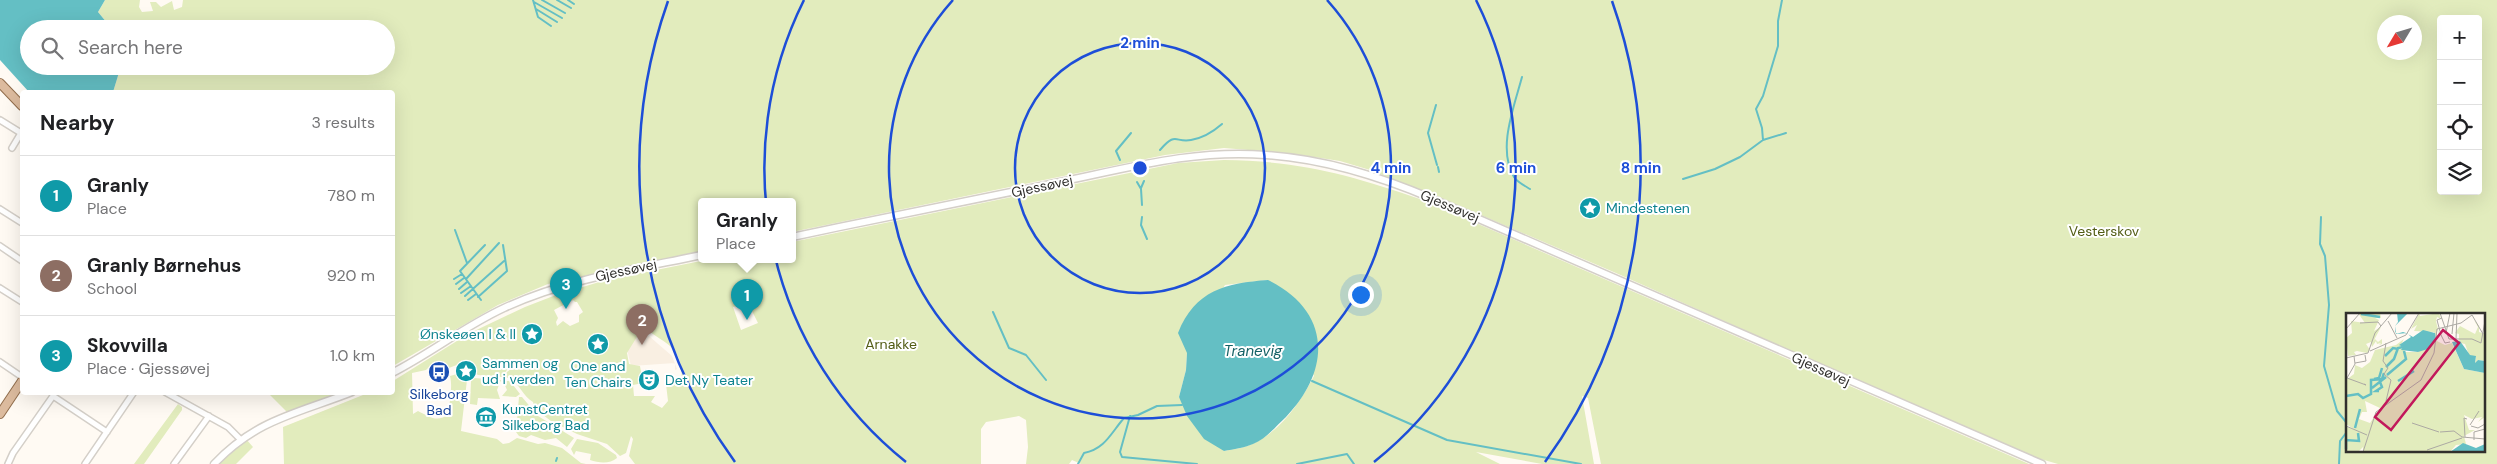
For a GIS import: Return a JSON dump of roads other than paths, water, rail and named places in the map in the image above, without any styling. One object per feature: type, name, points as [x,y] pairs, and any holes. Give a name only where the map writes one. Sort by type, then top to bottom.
[{"type":"main road","points":[[0,83],[20,104]]},
{"type":"main road","points":[[0,414],[20,384]]},
{"type":"street","points":[[0,120],[20,132]]},
{"type":"street","points":[[12,148],[20,135]]},
{"type":"street","name":"Gjessøvej","points":[[796,236],[1165,160],[1232,154],[1283,156],[1320,161],[1360,171],[1433,199],[2042,464]]},
{"type":"street","points":[[0,209],[20,222]]},
{"type":"street","points":[[0,246],[20,260]]},
{"type":"street","name":"Gjessøvej","points":[[395,371],[486,316],[542,292],[575,281],[698,256]]},
{"type":"street","points":[[0,288],[20,301]]},
{"type":"street","points":[[0,362],[20,376]]},
{"type":"street","points":[[85,464],[132,395]]},
{"type":"street","points":[[170,395],[228,427],[240,439]]},
{"type":"street","points":[[214,464],[240,439],[275,420],[344,395]]},
{"type":"street","points":[[8,464],[13,453],[52,396],[107,432]]},
{"type":"street","points":[[174,464],[209,416]]},
{"type":"water","points":[[0,0],[105,0],[98,12],[105,20],[20,20],[20,75],[118,75],[114,90],[27,90],[0,60]]},
{"type":"water","name":"Tranevig","points":[[1268,280],[1289,293],[1304,308],[1314,324],[1318,342],[1317,361],[1311,380],[1301,399],[1275,428],[1253,444],[1224,451],[1204,439],[1187,416],[1179,397],[1186,370],[1187,353],[1178,333],[1185,318],[1203,298],[1226,287]]},
{"type":"waterway","points":[[533,0],[538,17],[551,26]]},
{"type":"waterway","points":[[542,0],[565,13]]},
{"type":"waterway","points":[[557,0],[571,8]]},
{"type":"waterway","points":[[568,0],[574,4]]},
{"type":"waterway","points":[[1763,140],[1762,128],[1756,109],[1763,96],[1778,46],[1778,21],[1782,0]]},
{"type":"waterway","points":[[534,2],[562,18]]},
{"type":"waterway","points":[[536,9],[557,22]]},
{"type":"waterway","points":[[1522,77],[1511,114],[1507,154],[1509,166],[1514,177],[1530,189]]},
{"type":"waterway","points":[[1436,105],[1428,133],[1437,165]]},
{"type":"waterway","points":[[1160,150],[1173,139],[1186,141],[1195,139],[1208,134],[1222,124]]},
{"type":"waterway","points":[[1120,160],[1116,151],[1131,133]]},
{"type":"waterway","points":[[1683,179],[1715,169],[1740,157],[1763,140],[1786,133]]},
{"type":"waterway","points":[[1438,167],[1439,172]]},
{"type":"waterway","points":[[1141,188],[1144,181]]},
{"type":"waterway","points":[[1137,182],[1141,189],[1142,205]]},
{"type":"waterway","points":[[1142,217],[1141,225],[1147,239]]},
{"type":"waterway","points":[[2321,217],[2320,244],[2325,256],[2329,305],[2324,366],[2337,411],[2346,422],[2346,433],[2340,441],[2339,464]]},
{"type":"waterway","points":[[455,230],[467,263]]},
{"type":"waterway","points":[[466,279],[499,243]]},
{"type":"waterway","points":[[481,300],[460,271],[485,245]]},
{"type":"waterway","points":[[478,297],[507,271],[503,245]]},
{"type":"waterway","points":[[465,296],[504,261]]},
{"type":"waterway","points":[[454,279],[462,274]]},
{"type":"waterway","points":[[456,284],[464,278]]},
{"type":"waterway","points":[[459,289],[467,282]]},
{"type":"waterway","points":[[461,293],[471,286]]},
{"type":"waterway","points":[[468,300],[476,294]]},
{"type":"waterway","points":[[993,312],[1009,348],[1026,355],[1046,380]]},
{"type":"waterway","points":[[1312,381],[1447,440],[1581,464]]},
{"type":"waterway","points":[[1078,464],[1084,453],[1102,444],[1124,418],[1138,415],[1157,406],[1182,405]]},
{"type":"waterway","points":[[1130,416],[1120,452],[1122,457],[1197,464]]},
{"type":"waterway","points":[[1297,464],[1347,454],[1354,464]]},
{"type":"place","name":"Mindestenen","points":[[1590,208]]},
{"type":"place","name":"Skovvilla","points":[[566,309]]},
{"type":"place","name":"Granly","points":[[747,320]]},
{"type":"place","name":"Ønskeøen I & II","points":[[532,334]]},
{"type":"place","name":"One and Ten Chairs","points":[[598,344]]},
{"type":"place","name":"Granly Børnehus","points":[[642,345]]},
{"type":"place","name":"Sammen og ud i verden","points":[[466,371]]},
{"type":"place","name":"Silkeborg Bad","points":[[439,372]]},
{"type":"place","name":"Det Ny Teater","points":[[649,380]]},
{"type":"place","name":"KunstCentret Silkeborg Bad","points":[[486,417]]},
{"type":"park label","name":"Vesterskov","points":[[2104,231]]},
{"type":"park label","name":"Arnakke","points":[[891,344]]}]
